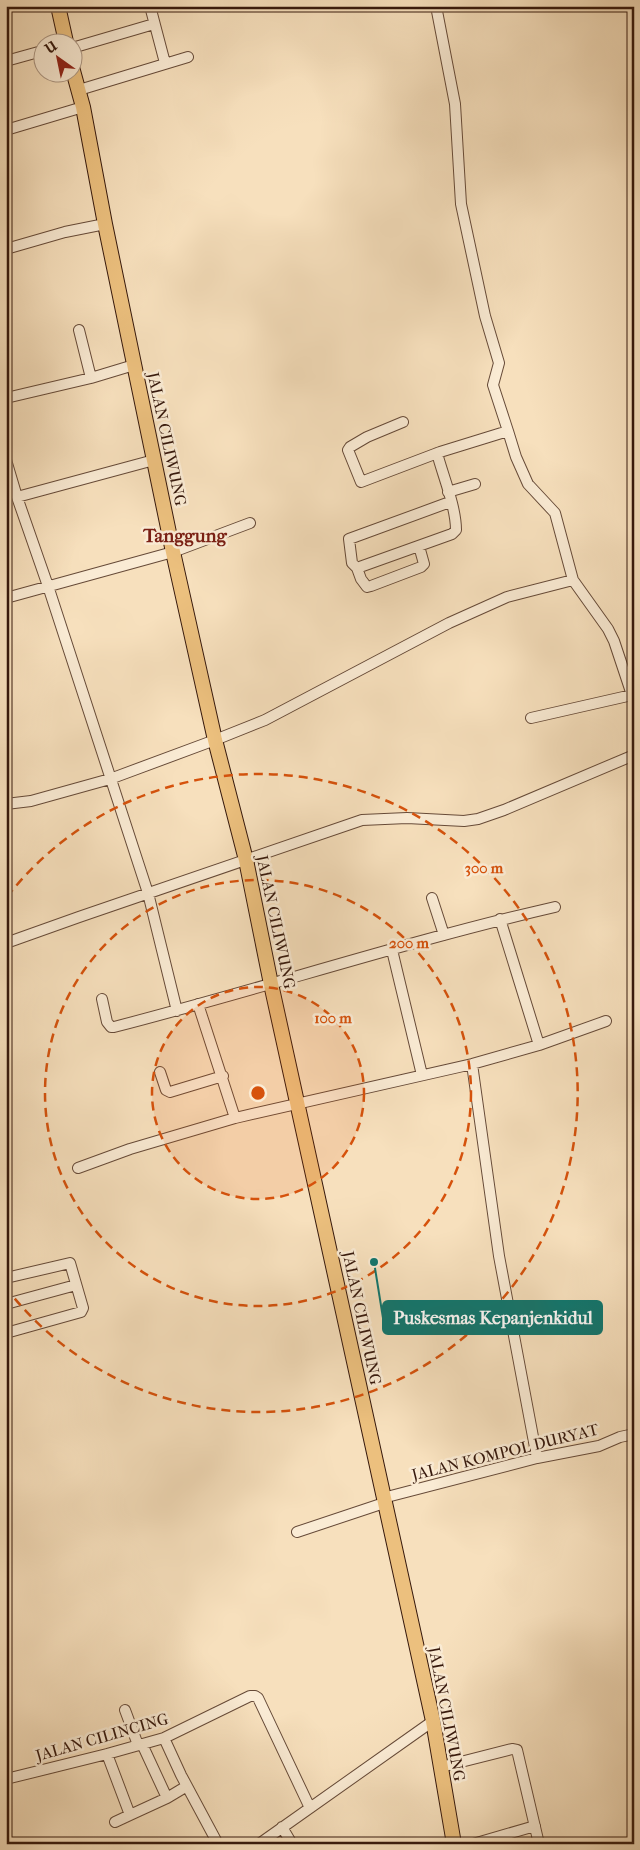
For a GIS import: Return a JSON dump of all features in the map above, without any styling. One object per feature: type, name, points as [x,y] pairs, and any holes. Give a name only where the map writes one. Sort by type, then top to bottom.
[{"type":"main road","points":[[58,6],[64,32]]},
{"type":"main road","name":"JALAN CILIWUNG","points":[[76,82],[83,106],[104,224],[173,552],[214,740],[246,860],[271,984],[433,1721],[454,1844]]},
{"type":"street","points":[[150,6],[164,63]]},
{"type":"street","points":[[436,6],[455,104],[461,204],[485,316],[499,363],[493,385],[516,457],[528,484],[555,514],[573,580],[608,628],[633,698],[531,718]]},
{"type":"street","points":[[82,45],[154,24]]},
{"type":"street","points":[[6,61],[32,54]]},
{"type":"street","points":[[78,90],[188,56]]},
{"type":"street","points":[[6,130],[83,106]]},
{"type":"street","points":[[6,249],[66,232],[104,224]]},
{"type":"street","points":[[79,330],[91,378]]},
{"type":"street","points":[[6,398],[91,378],[134,365]]},
{"type":"street","points":[[403,422],[367,437],[353,444],[348,449],[361,482],[437,453],[508,431]]},
{"type":"street","points":[[357,568],[452,534],[456,530],[437,453]]},
{"type":"street","points":[[6,460],[148,893],[176,1011]]},
{"type":"street","points":[[17,497],[154,460]]},
{"type":"street","points":[[419,546],[424,564],[413,571],[367,587],[363,584],[357,568],[352,563],[349,539],[449,497],[475,484]]},
{"type":"street","points":[[6,598],[173,552],[250,524]]},
{"type":"street","points":[[6,804],[31,802],[110,780],[265,720],[449,623],[507,597],[573,580]]},
{"type":"street","points":[[6,943],[368,818],[464,821],[478,819],[504,810],[634,755]]},
{"type":"street","points":[[432,898],[444,935]]},
{"type":"street","points":[[102,999],[111,1027],[176,1011],[444,935],[555,907]]},
{"type":"street","points":[[500,920],[540,1045]]},
{"type":"street","points":[[392,950],[422,1075]]},
{"type":"street","points":[[198,1004],[235,1118]]},
{"type":"street","points":[[78,1168],[130,1149],[235,1118],[472,1064],[540,1045],[606,1022]]},
{"type":"street","points":[[472,1064],[500,1256],[537,1458]]},
{"type":"street","points":[[160,1072],[166,1090],[170,1092],[222,1076]]},
{"type":"street","points":[[6,1278],[70,1263],[83,1308],[81,1312],[6,1333]]},
{"type":"street","points":[[6,1304],[76,1285]]},
{"type":"street","name":"JALAN KOMPOL DURYAT","points":[[297,1532],[384,1500],[537,1458],[594,1447],[634,1434]]},
{"type":"street","name":"JALAN CILINCING","points":[[6,1779],[164,1738],[250,1696],[255,1696],[258,1698],[310,1808]]},
{"type":"street","points":[[125,1710],[140,1745],[167,1798]]},
{"type":"street","points":[[259,1844],[433,1721]]},
{"type":"street","points":[[164,1738],[218,1844]]},
{"type":"street","points":[[440,1766],[513,1749],[517,1751],[540,1844]]},
{"type":"street","points":[[107,1754],[130,1815]]},
{"type":"street","points":[[115,1822],[167,1798],[187,1786]]},
{"type":"street","points":[[473,1844],[536,1826]]},
{"type":"street","points":[[282,1827],[292,1844]]},
{"type":"place","name":"Puskesmas Kepanjenkidul","points":[[374,1262]]},
{"type":"district","name":"Tanggung","points":[[185,536]]}]
